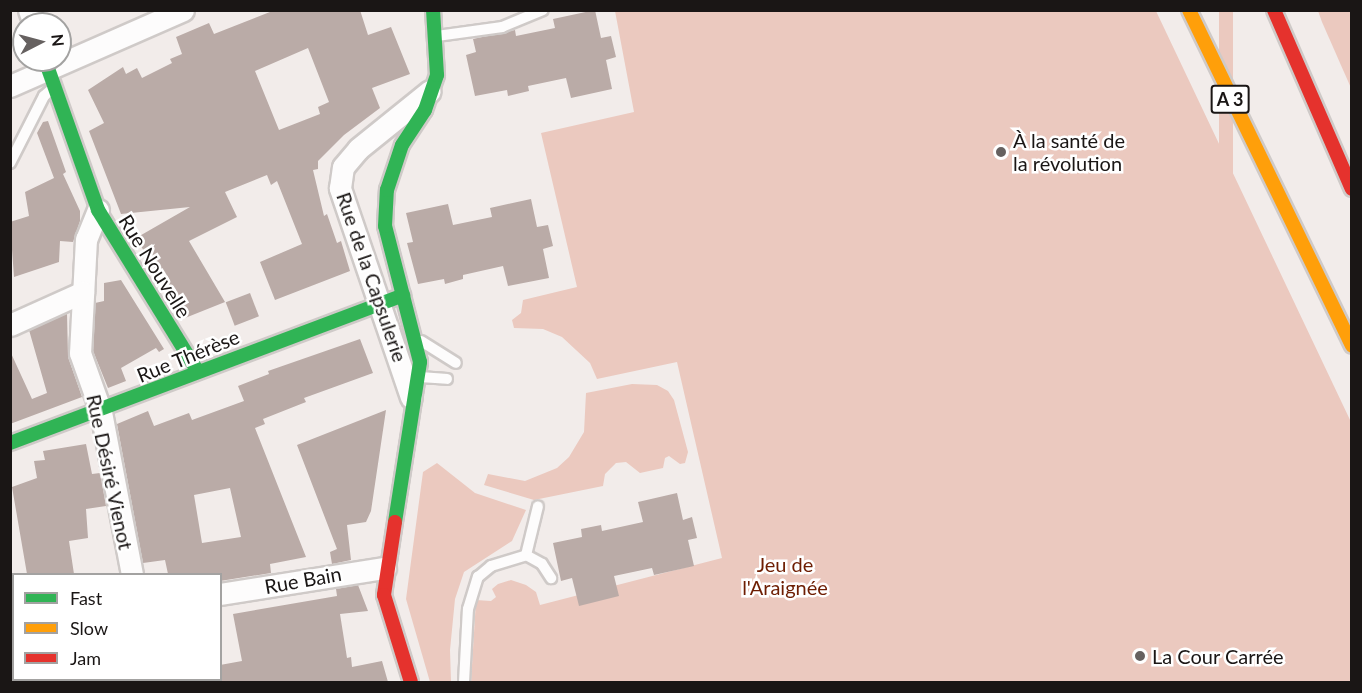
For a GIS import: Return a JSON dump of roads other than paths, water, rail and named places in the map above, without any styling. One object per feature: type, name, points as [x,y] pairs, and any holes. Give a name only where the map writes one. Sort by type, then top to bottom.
[{"type":"main road","name":"Rue de la Capsulerie","points":[[411,682],[384,595],[385,568],[411,398],[420,377],[414,338],[385,226],[387,190],[402,145],[425,110],[437,75],[437,36],[433,10]]},
{"type":"main road","name":"A 3","points":[[1189,10],[1352,346]]},
{"type":"main road","points":[[1274,10],[1352,189]]},
{"type":"main road","points":[[1280,10],[1283,29]]},
{"type":"main road","points":[[49,72],[98,210]]},
{"type":"main road","name":"Rue Nouvelle","points":[[98,210],[198,372]]},
{"type":"main road","name":"Rue Thérèse","points":[[10,443],[101,412],[198,372],[379,302],[403,295]]},
{"type":"street","points":[[72,61],[183,10]]},
{"type":"street","points":[[10,86],[49,72]]},
{"type":"street","name":"Rue de la Capsulerie","points":[[411,398],[340,188],[344,167],[358,149],[432,89]]},
{"type":"street","name":"Rue Désiré Vienot","points":[[98,210],[86,239],[80,353],[101,412],[132,573]]},
{"type":"street","points":[[10,325],[83,292]]},
{"type":"street","name":"Rue Bain","points":[[222,594],[385,568]]},
{"type":"lane","points":[[437,36],[502,27],[543,10]]},
{"type":"lane","points":[[12,156],[44,96],[49,72]]},
{"type":"lane","points":[[414,338],[456,363]]},
{"type":"lane","points":[[420,377],[447,380]]},
{"type":"lane","points":[[526,555],[538,506]]},
{"type":"lane","points":[[464,682],[471,590],[477,577],[490,566],[526,555],[542,564],[551,578]]},
{"type":"place","name":"À la santé de la révolution","points":[[1001,152]]},
{"type":"place","name":"La Cour Carrée","points":[[1140,656]]},
{"type":"park label","name":"Jeu de l'Araignée","points":[[785,576]]}]
